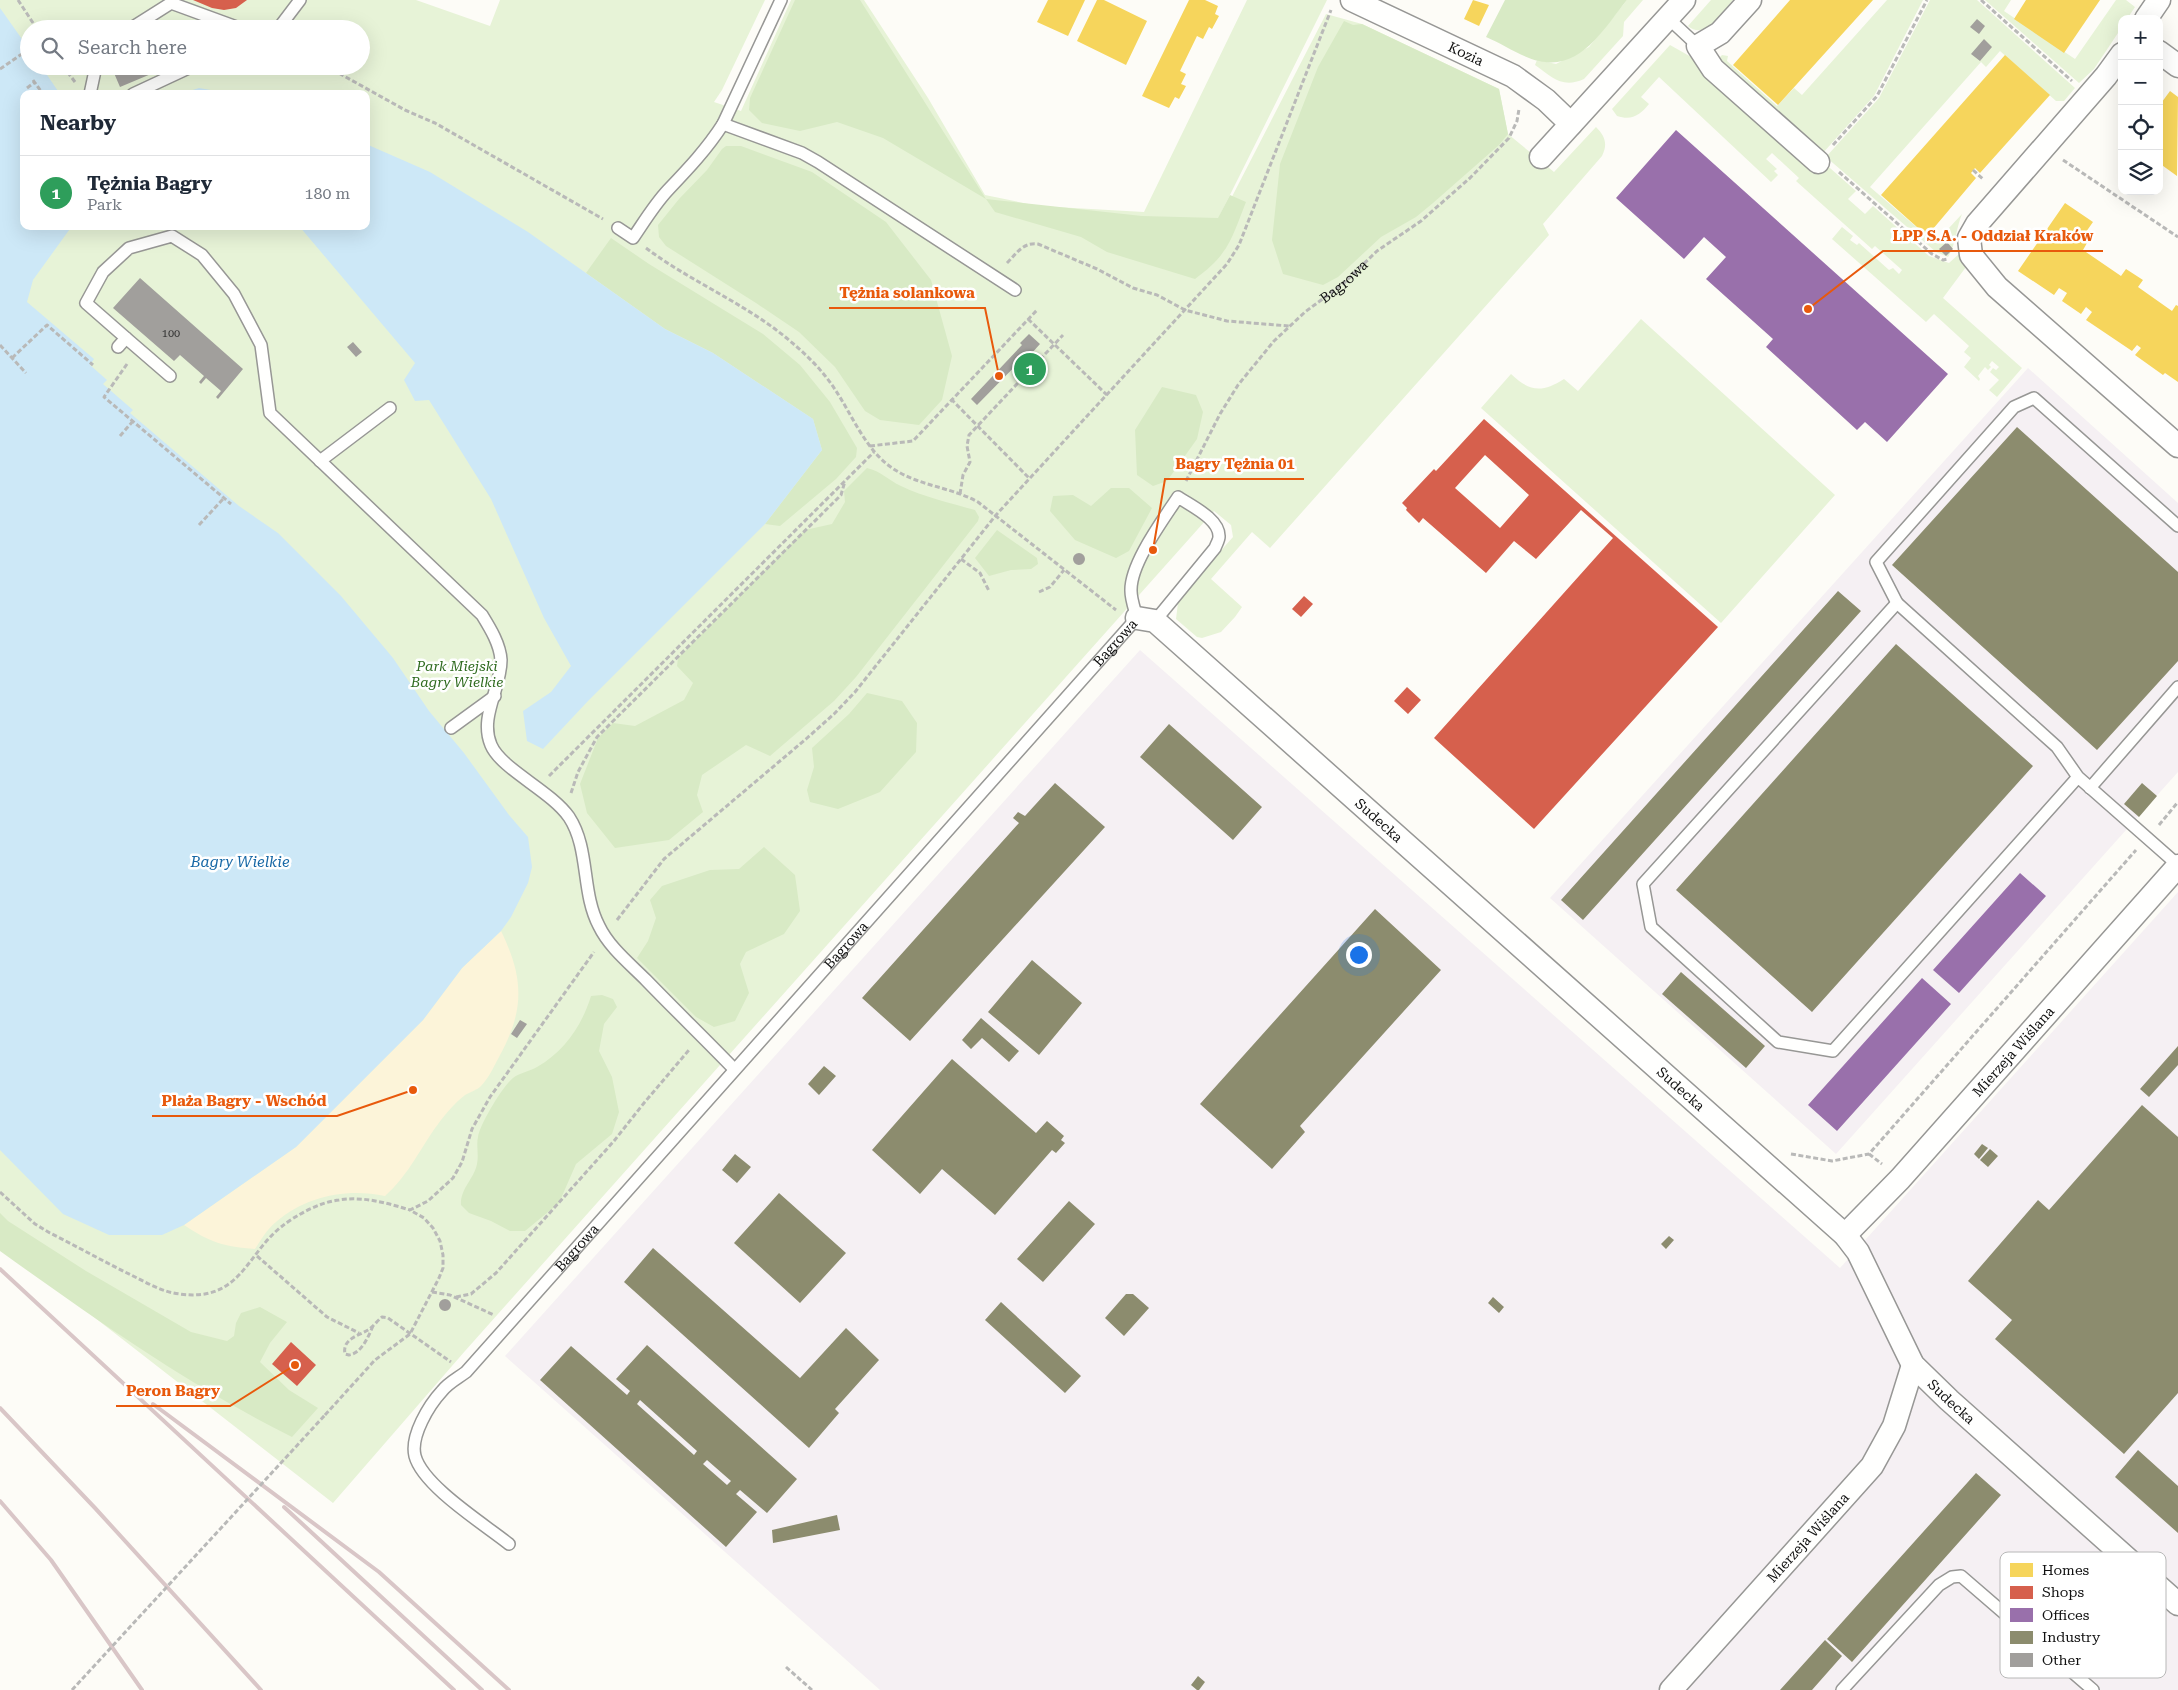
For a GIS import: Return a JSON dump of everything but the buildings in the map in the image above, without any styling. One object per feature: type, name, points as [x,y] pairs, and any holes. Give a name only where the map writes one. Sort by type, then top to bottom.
[{"type":"street","points":[[1541,157],[1684,0]]},
{"type":"street","points":[[1750,0],[1720,33],[1698,46],[1713,69],[1828,161]]},
{"type":"street","points":[[2149,15],[2159,0]]},
{"type":"street","name":"Kozia","points":[[1342,4],[1513,76],[1530,87],[1571,124]]},
{"type":"street","points":[[2163,55],[2178,66]]},
{"type":"street","points":[[2118,60],[2106,76],[1977,224],[1969,238],[1971,255],[1996,287],[2178,446]]},
{"type":"street","name":"Sudecka","points":[[1146,620],[1845,1235],[1858,1252],[1913,1365],[1949,1400],[2120,1552]]},
{"type":"street","name":"Mierzeja Wiślana","points":[[1845,1235],[1900,1179],[2178,865]]},
{"type":"street","name":"Mierzeja Wiślana","points":[[1672,1690],[1872,1466],[1894,1426],[1913,1365]]},
{"type":"street","name":"Sudecka","points":[[2166,1593],[2178,1604]]},
{"type":"lane","points":[[285,20],[300,0]]},
{"type":"lane","points":[[618,228],[633,238],[653,209],[701,155],[723,124],[781,0]]},
{"type":"lane","points":[[144,20],[171,3],[217,20]]},
{"type":"lane","points":[[1668,18],[1698,46]]},
{"type":"lane","points":[[91,90],[94,75]]},
{"type":"lane","points":[[142,90],[174,75]]},
{"type":"lane","points":[[723,124],[802,153],[818,162],[1015,290]]},
{"type":"lane","points":[[170,376],[86,303],[103,272],[129,248],[172,236],[202,254],[234,294],[261,345],[270,413],[482,615],[494,636],[501,658],[499,680],[488,718],[487,734],[492,748],[508,764],[557,802],[577,831],[590,903],[605,938],[734,1069]]},
{"type":"lane","points":[[118,347],[126,338]]},
{"type":"lane","points":[[2178,526],[2034,398],[2014,407],[1876,562],[1897,603],[2057,747],[2078,778],[2178,865]]},
{"type":"lane","points":[[320,461],[390,408]]},
{"type":"lane","name":"Bagrowa","points":[[509,1544],[426,1476],[415,1458],[414,1448],[421,1422],[426,1412],[441,1391],[466,1372],[734,1069],[1146,620],[1215,548],[1219,537],[1216,525],[1178,497],[1152,537],[1133,575],[1131,592],[1146,620]]},
{"type":"lane","points":[[1897,603],[1643,884],[1651,927],[1778,1042],[1833,1050],[2078,778]]},
{"type":"lane","points":[[2090,788],[2178,687]]},
{"type":"lane","points":[[451,728],[494,696]]},
{"type":"lane","points":[[1842,1690],[1939,1585],[1952,1577],[1961,1576],[2000,1610]]},
{"type":"lane","points":[[2079,1678],[2093,1690]]},
{"type":"path","points":[[18,0],[32,20]]},
{"type":"path","points":[[1927,0],[1877,96],[1828,161],[1932,254],[1943,260]]},
{"type":"path","points":[[1981,0],[2080,88]]},
{"type":"path","points":[[410,1210],[428,1200],[453,1178],[462,1162],[472,1129],[485,1105],[664,858],[834,714],[875,669],[996,515],[1227,264],[1239,245],[1342,4]]},
{"type":"path","points":[[0,69],[20,55]]},
{"type":"path","points":[[342,75],[369,90]]},
{"type":"path","points":[[27,88],[34,81],[40,90]]},
{"type":"path","name":"Bagrowa","points":[[1178,497],[1220,414],[1238,385],[1274,341],[1305,312],[1344,283],[1377,251],[1421,221],[1470,178],[1509,138],[1517,121],[1521,99],[1530,87]]},
{"type":"path","points":[[370,91],[405,110],[436,123],[618,228]]},
{"type":"path","points":[[2044,147],[2178,237]]},
{"type":"path","points":[[633,238],[655,255],[788,339],[816,366],[835,389],[874,452],[887,464],[902,475],[921,483],[960,494],[978,502],[1121,614],[1146,620]]},
{"type":"path","points":[[993,276],[1022,247],[1030,243],[1038,244],[1097,269],[1133,288],[1158,295],[1185,310],[1227,321],[1290,326]]},
{"type":"path","points":[[870,446],[913,441],[1037,310]]},
{"type":"path","points":[[1028,319],[1107,395]]},
{"type":"path","points":[[12,358],[47,325],[92,365]]},
{"type":"path","points":[[960,494],[963,475],[970,462],[967,446],[968,438],[978,424],[1063,335]]},
{"type":"path","points":[[0,345],[26,373]]},
{"type":"path","points":[[129,361],[104,397],[231,504]]},
{"type":"path","points":[[951,399],[978,424],[1030,479]]},
{"type":"path","points":[[120,436],[133,421]]},
{"type":"path","points":[[538,787],[874,452]]},
{"type":"path","points":[[568,816],[571,788],[597,736],[841,495],[845,480]]},
{"type":"path","points":[[199,525],[224,498]]},
{"type":"path","points":[[961,559],[980,572],[989,590]]},
{"type":"path","points":[[1039,592],[1050,587],[1064,569]]},
{"type":"path","points":[[1784,1152],[1832,1160],[1869,1154],[2178,802]]},
{"type":"path","points":[[456,1297],[471,1294],[496,1273],[614,1141],[701,1036]]},
{"type":"path","points":[[0,1192],[36,1224],[50,1233],[150,1284],[180,1294],[210,1293],[221,1288],[242,1274],[280,1227],[306,1212],[338,1200],[368,1200],[410,1210],[424,1218],[433,1228],[440,1240],[443,1255],[443,1268],[410,1334],[375,1360],[72,1690]]},
{"type":"path","points":[[257,1256],[327,1317],[359,1333]]},
{"type":"path","points":[[432,1292],[456,1297],[468,1305],[511,1321]]},
{"type":"path","points":[[373,1326],[366,1342],[357,1352],[349,1355],[345,1354],[344,1350],[348,1341],[359,1333],[367,1331],[382,1316],[388,1318],[466,1372]]},
{"type":"path","points":[[786,1667],[812,1690]]},
{"type":"shaded area","points":[[2028,368],[2178,503],[2178,772],[1836,1154],[1550,898]]},
{"type":"shaded area","points":[[1140,650],[1840,1268],[2178,892],[2178,1690],[880,1690],[505,1356]]},
{"type":"green space","name":"Park Miejski Bagry Wielkie","points":[[0,0],[416,0],[490,26],[500,0],[765,0],[722,90],[714,102],[741,111],[791,0],[864,0],[928,98],[985,195],[1038,206],[1144,212],[1247,0],[1327,0],[1220,215],[1222,216],[1326,14],[1362,24],[1499,89],[1508,134],[1554,172],[1596,127],[1605,140],[1604,152],[1543,224],[1549,235],[1270,548],[1252,532],[1211,579],[1242,607],[1235,617],[1221,632],[1202,638],[1197,637],[1176,619],[1178,603],[1182,594],[1233,537],[1231,525],[1214,511],[465,1351],[333,1503],[0,1244]]},
{"type":"green space","points":[[795,0],[860,0],[986,199],[883,138],[837,122],[800,131],[762,123],[749,110],[750,98]]},
{"type":"green space","points":[[1505,0],[1627,0],[1590,45],[1567,60],[1554,62],[1532,59],[1486,37]]},
{"type":"green space","points":[[1627,0],[1643,0],[1624,22],[1623,36],[1584,79],[1569,83],[1563,82],[1535,65],[1537,60],[1556,64],[1589,47]]},
{"type":"green space","points":[[1711,0],[1733,0],[1707,28],[1695,30],[1688,26]]},
{"type":"green space","points":[[1887,0],[1923,0],[1874,96],[1822,154],[1722,64],[1720,57],[1722,55],[1728,56],[1727,61],[1777,106],[1794,88],[1802,95]]},
{"type":"green space","points":[[1930,0],[1977,0],[2075,88],[2064,101],[2056,101],[2000,51],[1986,67],[1981,62],[1870,187],[1935,243],[1962,214],[1953,247],[1948,257],[1936,252],[1826,157],[1879,98]]},
{"type":"green space","points":[[1985,0],[2011,0],[2004,11],[2075,59],[2116,0],[2126,0],[2135,7],[2130,15],[2118,15],[2118,33],[2094,69],[2079,83]]},
{"type":"green space","points":[[1344,21],[1353,25],[1362,24],[1499,89],[1508,134],[1499,145],[1416,217],[1381,237],[1338,277],[1323,285],[1283,274],[1272,240],[1280,164],[1318,67]]},
{"type":"green space","points":[[1670,45],[1693,58],[1822,161],[1856,191],[1848,199],[1865,214],[1873,206],[1929,256],[1949,263],[1960,253],[1966,267],[1943,298],[2022,368],[1997,397],[1989,390],[1999,380],[1990,372],[1993,368],[1996,370],[1999,367],[1992,361],[1989,365],[1991,367],[1988,370],[1985,367],[1978,376],[1979,381],[1964,367],[1971,358],[1964,352],[1969,346],[1934,314],[1926,322],[1832,239],[1842,227],[1853,236],[1850,240],[1857,245],[1859,243],[1889,270],[1893,268],[1899,274],[1902,270],[1875,246],[1872,249],[1796,181],[1799,178],[1772,153],[1766,159],[1777,169],[1774,171],[1778,175],[1771,182],[1659,77],[1641,97],[1649,104],[1642,111],[1635,116],[1627,118],[1617,116],[1612,109]]},
{"type":"green space","points":[[726,146],[741,146],[812,172],[886,222],[931,280],[952,356],[942,400],[919,425],[880,420],[865,411],[835,367],[799,332],[666,246],[659,237],[658,225]]},
{"type":"green space","points":[[1230,195],[1246,202],[1228,245],[1215,262],[1195,279],[1107,252],[1081,237],[995,212],[986,199],[1142,216],[1218,218]]},
{"type":"green space","points":[[611,238],[649,264],[763,334],[800,365],[830,402],[857,448],[856,457],[836,479],[780,526],[765,524],[822,450],[813,419],[713,353],[665,329],[586,273]]},
{"type":"green space","points":[[1641,319],[1835,495],[1721,623],[1481,408],[1511,374],[1524,384],[1536,388],[1549,387],[1564,379],[1578,391]]},
{"type":"green space","points":[[1162,387],[1196,395],[1203,412],[1197,439],[1167,481],[1153,486],[1137,475],[1135,430]]},
{"type":"green space","points":[[867,468],[910,490],[937,500],[975,510],[979,517],[978,521],[856,677],[834,701],[770,756],[746,745],[702,775],[697,795],[703,812],[669,840],[615,848],[587,813],[580,784],[598,738],[613,723],[635,726],[684,700],[693,683],[677,666],[678,658],[805,530],[832,524],[845,502],[844,491]]},
{"type":"green space","points":[[1111,488],[1129,488],[1152,508],[1129,551],[1116,558],[1075,540],[1050,511],[1053,496],[1073,495],[1091,506]]},
{"type":"green space","points":[[997,530],[1037,558],[1038,564],[1031,569],[1011,570],[989,576],[975,558]]},
{"type":"green space","points":[[867,693],[902,701],[917,723],[916,752],[880,792],[838,809],[810,802],[807,790],[814,767],[812,748],[849,714]]},
{"type":"green space","points":[[764,847],[795,875],[800,911],[784,934],[746,952],[740,964],[749,993],[735,1021],[714,1027],[696,1017],[637,958],[648,941],[656,918],[650,900],[662,886],[710,870],[739,869]]},
{"type":"green space","points":[[602,995],[613,999],[617,1007],[604,1024],[599,1051],[612,1077],[619,1112],[612,1134],[576,1164],[559,1203],[525,1231],[510,1231],[491,1221],[469,1213],[461,1205],[461,1199],[477,1164],[477,1140],[492,1106],[513,1078],[547,1061],[564,1045],[583,1017],[591,996]]},
{"type":"green space","points":[[0,1213],[8,1221],[86,1271],[191,1332],[227,1341],[234,1336],[236,1323],[241,1313],[260,1307],[287,1322],[270,1343],[260,1362],[289,1390],[318,1408],[292,1437],[179,1374],[106,1326],[0,1251]]},
{"type":"sand","points":[[501,931],[514,964],[518,994],[514,1024],[507,1040],[484,1083],[478,1089],[465,1095],[449,1110],[415,1160],[385,1196],[356,1193],[328,1196],[314,1200],[300,1206],[276,1222],[267,1231],[255,1249],[218,1243],[201,1236],[184,1225],[296,1147],[423,1020],[462,968]]},
{"type":"water","name":"Bagry Wielkie","points":[[0,8],[20,36],[20,75],[47,75],[57,90],[20,90],[20,230],[69,230],[33,280],[27,302],[94,359],[90,365],[107,380],[103,384],[133,410],[130,413],[239,506],[278,533],[341,596],[393,658],[429,711],[464,753],[509,815],[528,837],[532,867],[528,883],[511,917],[501,931],[462,968],[423,1020],[296,1147],[184,1225],[162,1235],[109,1235],[63,1214],[0,1150]]},
{"type":"water","points":[[199,88],[211,90],[193,90]]},
{"type":"water","points":[[370,146],[430,172],[528,232],[665,329],[713,353],[813,419],[822,450],[765,524],[588,701],[543,749],[527,741],[523,711],[551,692],[571,666],[544,618],[491,499],[429,400],[415,401],[404,380],[415,363],[302,230],[370,230]]},
{"type":"railway","points":[[0,1269],[454,1690]]},
{"type":"railway","points":[[153,1404],[379,1572],[509,1690]]},
{"type":"railway","points":[[0,1408],[95,1508],[261,1690]]},
{"type":"railway","points":[[0,1501],[51,1560],[142,1690]]},
{"type":"railway","points":[[284,1507],[482,1690]]},
{"type":"place","name":"LPP S.A. - Oddział Kraków","points":[[1808,309]]},
{"type":"place","name":"Tężnia Bagry","points":[[1030,369]]},
{"type":"place","name":"Tężnia solankowa","points":[[999,376]]},
{"type":"place","name":"Bagry Tężnia 01","points":[[1153,550]]},
{"type":"place","name":"Plaża Bagry - Wschód","points":[[413,1090]]},
{"type":"place","name":"Peron Bagry","points":[[295,1365]]}]
